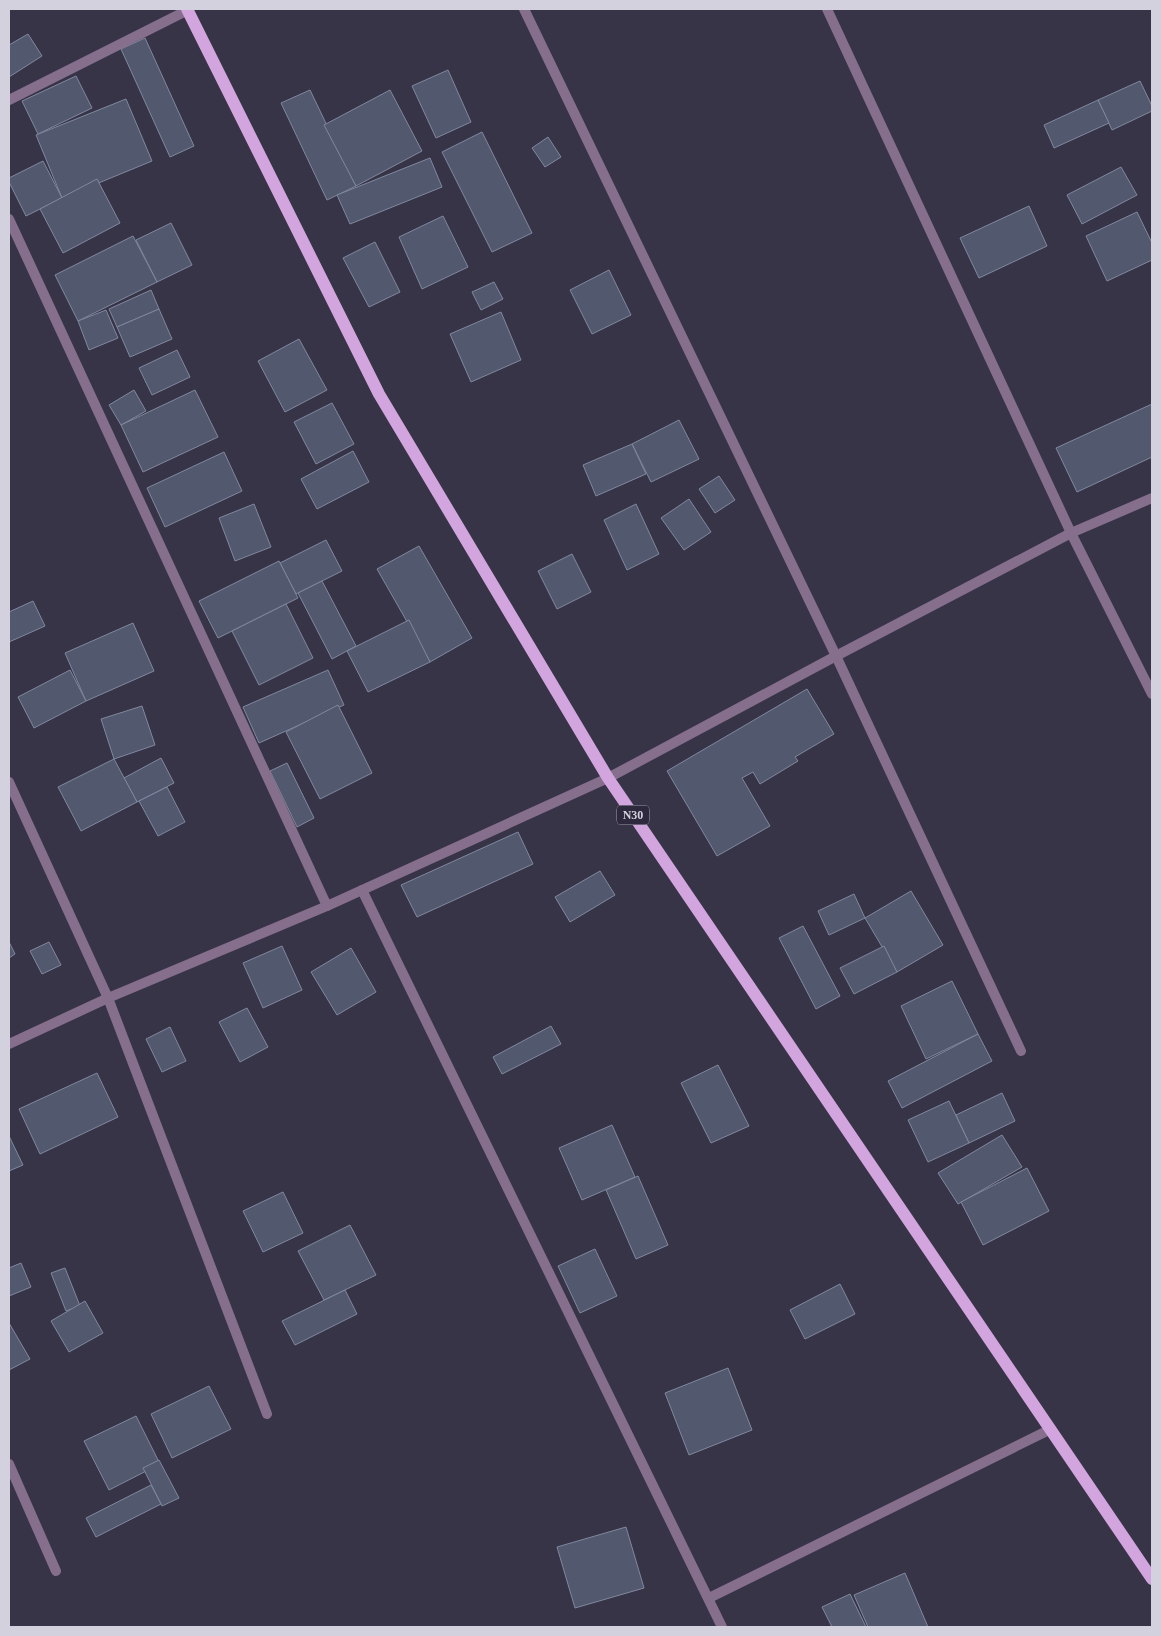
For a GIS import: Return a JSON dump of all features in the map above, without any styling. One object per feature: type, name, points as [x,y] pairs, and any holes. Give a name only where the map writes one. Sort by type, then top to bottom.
[{"type":"main road","name":"N30","points":[[187,10],[379,394],[608,778],[1152,1579]]},
{"type":"street","points":[[524,9],[836,656],[1021,1051]]},
{"type":"street","points":[[827,9],[1071,533],[1152,694]]},
{"type":"street","points":[[9,100],[187,10]]},
{"type":"street","points":[[9,219],[327,906]]},
{"type":"street","points":[[9,1044],[108,998],[327,906],[608,778],[1071,533],[1152,498]]},
{"type":"street","points":[[9,782],[108,998],[267,1414]]},
{"type":"street","points":[[362,890],[722,1627]]},
{"type":"street","points":[[709,1598],[1051,1429]]},
{"type":"street","points":[[9,1464],[56,1571]]},
{"type":"building","points":[[28,34],[42,56],[9,77],[9,45]]},
{"type":"building","points":[[145,38],[194,146],[170,157],[121,49]]},
{"type":"building","points":[[448,70],[471,122],[436,138],[412,86]]},
{"type":"building","points":[[76,76],[92,108],[38,134],[22,101]]},
{"type":"building","points":[[1140,81],[1152,106],[1152,111],[1112,130],[1098,100]]},
{"type":"building","points":[[310,90],[356,186],[327,200],[281,103]]},
{"type":"building","points":[[390,90],[422,151],[356,186],[324,125]]},
{"type":"building","points":[[126,99],[152,161],[62,198],[36,135]]},
{"type":"building","points":[[1098,100],[1109,123],[1054,148],[1044,125]]},
{"type":"building","points":[[482,132],[532,233],[492,252],[442,152]]},
{"type":"building","points":[[548,137],[561,157],[545,167],[532,148]]},
{"type":"building","points":[[430,158],[442,187],[350,224],[337,195]]},
{"type":"building","points":[[43,161],[62,198],[26,216],[9,182],[9,178]]},
{"type":"building","points":[[1121,167],[1137,195],[1082,224],[1067,195]]},
{"type":"building","points":[[97,179],[120,223],[63,253],[40,209]]},
{"type":"building","points":[[1029,206],[1047,246],[979,278],[960,238]]},
{"type":"building","points":[[1137,212],[1152,243],[1152,260],[1107,281],[1086,236]]},
{"type":"building","points":[[443,216],[468,267],[422,289],[399,237]]},
{"type":"building","points":[[171,223],[192,265],[157,282],[136,240]]},
{"type":"building","points":[[133,236],[157,282],[78,321],[55,275]]},
{"type":"building","points":[[375,242],[400,292],[369,307],[343,258]]},
{"type":"building","points":[[609,270],[631,315],[592,334],[570,290]]},
{"type":"building","points":[[494,282],[503,299],[481,310],[472,292]]},
{"type":"building","points":[[151,290],[159,309],[117,327],[109,309]]},
{"type":"building","points":[[159,309],[172,339],[130,357],[117,327]]},
{"type":"building","points":[[106,310],[118,338],[89,350],[78,321]]},
{"type":"building","points":[[501,312],[521,360],[471,382],[450,334]]},
{"type":"building","points":[[299,339],[327,390],[285,412],[258,361]]},
{"type":"building","points":[[177,350],[190,377],[152,395],[139,368]]},
{"type":"building","points":[[134,390],[146,411],[121,425],[109,405]]},
{"type":"building","points":[[195,390],[218,437],[143,472],[121,425]]},
{"type":"building","points":[[332,403],[354,444],[316,464],[294,422]]},
{"type":"building","points":[[1152,404],[1152,457],[1077,492],[1056,448]]},
{"type":"building","points":[[679,420],[699,459],[651,482],[632,444]]},
{"type":"building","points":[[632,444],[646,474],[596,496],[583,465]]},
{"type":"building","points":[[353,451],[369,482],[317,509],[301,479]]},
{"type":"building","points":[[224,452],[242,491],[165,527],[147,488]]},
{"type":"building","points":[[719,476],[735,500],[715,513],[699,489]]},
{"type":"building","points":[[689,499],[711,532],[684,550],[661,518]]},
{"type":"building","points":[[254,504],[271,547],[235,561],[219,518]]},
{"type":"building","points":[[636,504],[659,554],[627,570],[604,520]]},
{"type":"building","points":[[326,540],[342,571],[296,594],[280,563]]},
{"type":"building","points":[[419,546],[472,638],[430,662],[377,569]]},
{"type":"building","points":[[572,554],[591,592],[557,609],[538,571]]},
{"type":"building","points":[[279,561],[298,598],[218,638],[199,601]]},
{"type":"building","points":[[322,581],[356,646],[332,659],[298,593]]},
{"type":"building","points":[[33,601],[45,626],[9,642],[9,612]]},
{"type":"building","points":[[286,604],[313,658],[259,685],[232,631]]},
{"type":"building","points":[[409,620],[430,662],[368,692],[347,651]]},
{"type":"building","points":[[133,623],[154,671],[86,701],[65,653]]},
{"type":"building","points":[[70,670],[86,701],[34,728],[18,697]]},
{"type":"building","points":[[328,670],[344,705],[259,743],[243,707]]},
{"type":"building","points":[[807,689],[834,734],[795,757],[798,761],[760,784],[753,772],[742,778],[770,826],[717,856],[667,771]]},
{"type":"building","points":[[338,705],[372,773],[320,799],[286,732]]},
{"type":"building","points":[[142,706],[155,745],[114,759],[101,719]]},
{"type":"building","points":[[161,758],[174,783],[137,802],[124,778]]},
{"type":"building","points":[[114,759],[137,802],[81,831],[58,787]]},
{"type":"building","points":[[287,763],[314,818],[297,827],[270,771]]},
{"type":"building","points":[[167,787],[185,822],[158,836],[139,801]]},
{"type":"building","points":[[518,832],[533,864],[417,917],[401,885]]},
{"type":"building","points":[[600,871],[615,895],[570,922],[555,897]]},
{"type":"building","points":[[911,891],[943,945],[897,972],[865,918]]},
{"type":"building","points":[[854,894],[865,918],[829,935],[818,911]]},
{"type":"building","points":[[803,926],[840,996],[816,1009],[779,938]]},
{"type":"building","points":[[9,942],[15,954],[9,958]]},
{"type":"building","points":[[49,942],[61,965],[42,974],[30,951]]},
{"type":"building","points":[[282,946],[302,990],[263,1008],[243,963]]},
{"type":"building","points":[[884,946],[897,972],[854,994],[840,968]]},
{"type":"building","points":[[351,948],[376,992],[337,1015],[311,972]]},
{"type":"building","points":[[952,981],[978,1034],[926,1059],[901,1006]]},
{"type":"building","points":[[247,1008],[268,1047],[240,1062],[219,1022]]},
{"type":"building","points":[[551,1026],[561,1044],[502,1074],[493,1057]]},
{"type":"building","points":[[170,1027],[186,1061],[162,1072],[146,1039]]},
{"type":"building","points":[[978,1034],[992,1061],[902,1108],[888,1081]]},
{"type":"building","points":[[718,1065],[749,1126],[711,1143],[681,1083]]},
{"type":"building","points":[[97,1073],[118,1117],[40,1154],[19,1109]]},
{"type":"building","points":[[1002,1093],[1015,1121],[969,1143],[956,1115]]},
{"type":"building","points":[[949,1101],[969,1143],[928,1162],[908,1120]]},
{"type":"building","points":[[612,1125],[635,1177],[582,1200],[559,1148]]},
{"type":"building","points":[[1002,1135],[1022,1167],[958,1204],[938,1173]]},
{"type":"building","points":[[9,1136],[23,1165],[9,1171]]},
{"type":"building","points":[[1027,1168],[1049,1211],[983,1245],[961,1202]]},
{"type":"building","points":[[638,1176],[668,1245],[636,1259],[606,1190]]},
{"type":"building","points":[[283,1192],[303,1233],[263,1252],[243,1211]]},
{"type":"building","points":[[350,1225],[376,1275],[324,1300],[298,1251]]},
{"type":"building","points":[[595,1249],[617,1296],[580,1313],[558,1266]]},
{"type":"building","points":[[21,1263],[31,1287],[9,1296],[9,1268]]},
{"type":"building","points":[[65,1268],[80,1306],[66,1311],[51,1273]]},
{"type":"building","points":[[840,1284],[855,1314],[805,1339],[790,1310]]},
{"type":"building","points":[[345,1290],[357,1314],[295,1345],[282,1321]]},
{"type":"building","points":[[85,1301],[103,1333],[69,1352],[51,1321]]},
{"type":"building","points":[[9,1323],[30,1359],[9,1370]]},
{"type":"building","points":[[728,1368],[752,1430],[689,1455],[665,1393]]},
{"type":"building","points":[[209,1386],[231,1429],[172,1458],[151,1414]]},
{"type":"building","points":[[136,1416],[160,1464],[109,1490],[84,1441]]},
{"type":"building","points":[[159,1460],[179,1498],[162,1506],[143,1468]]},
{"type":"building","points":[[151,1485],[161,1504],[96,1537],[86,1518]]},
{"type":"building","points":[[626,1527],[644,1588],[575,1608],[557,1547]]},
{"type":"building","points":[[905,1573],[928,1627],[868,1627],[854,1595]]},
{"type":"building","points":[[850,1594],[866,1627],[832,1627],[822,1607]]}]
